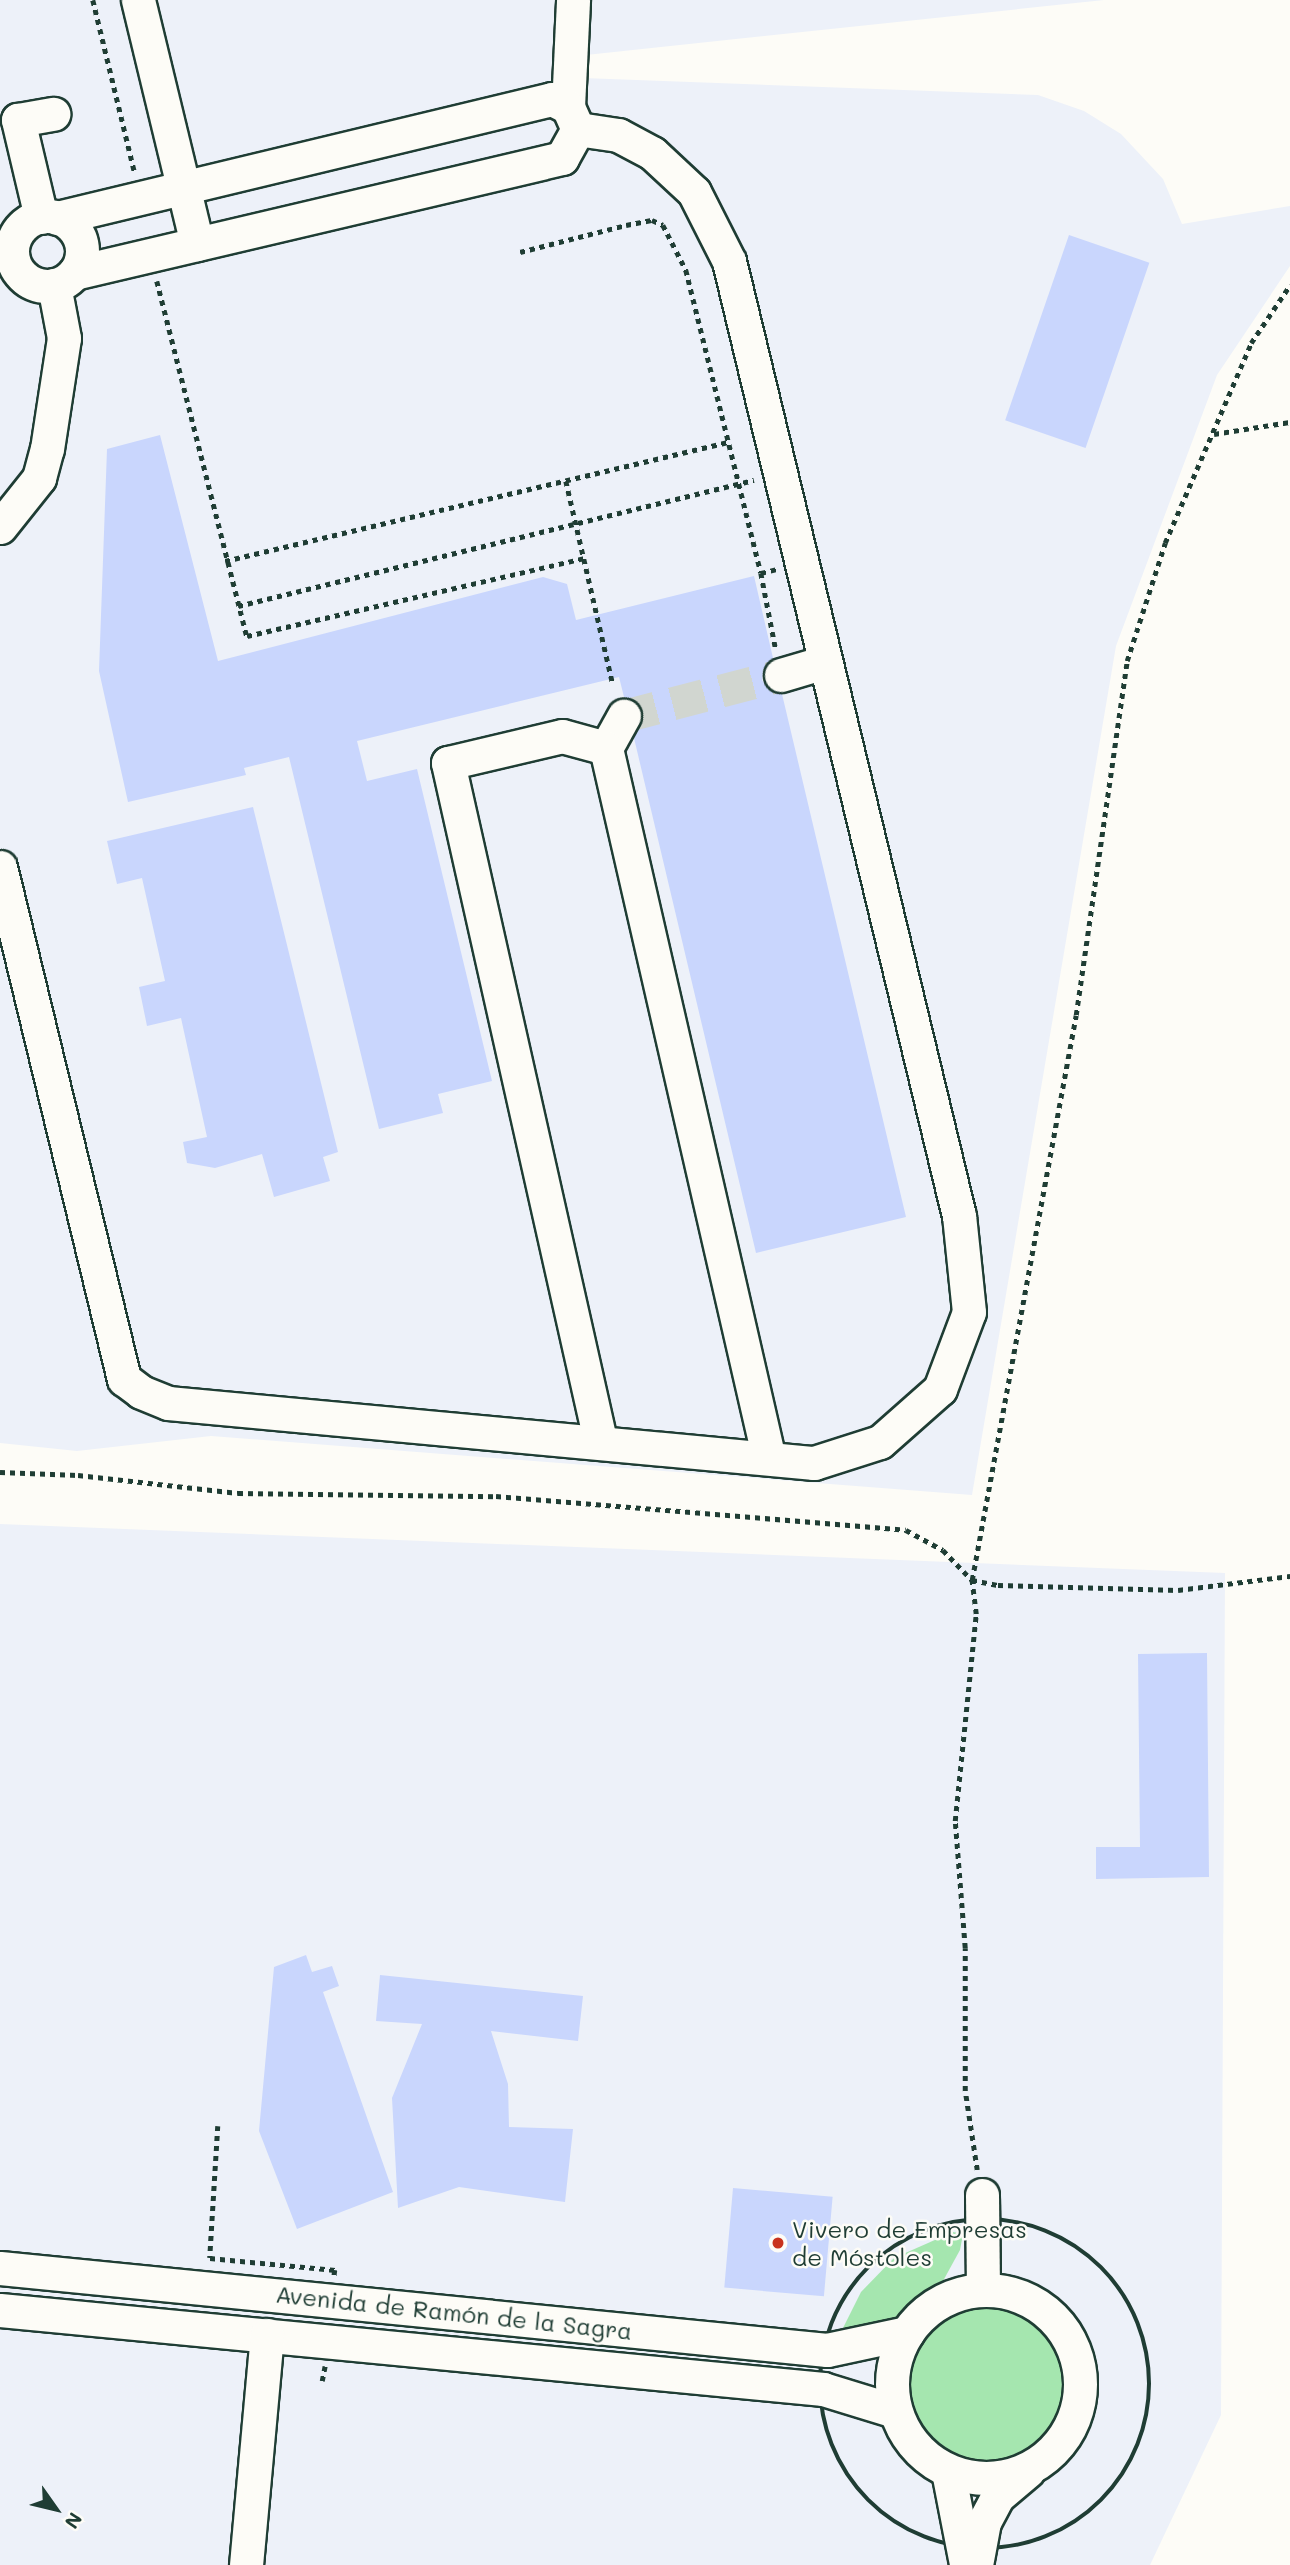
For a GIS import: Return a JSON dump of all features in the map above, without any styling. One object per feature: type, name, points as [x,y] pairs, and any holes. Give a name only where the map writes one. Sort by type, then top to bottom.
[{"type":"street","points":[[138,0],[181,188],[197,244]]},
{"type":"street","points":[[0,867],[124,1379],[168,1403],[768,1455],[814,1463],[880,1442],[940,1389],[969,1312],[959,1216],[729,261],[707,211],[652,153],[618,135],[573,118],[552,99],[25,224],[6,243],[22,276],[64,279],[150,255],[562,158],[573,118],[573,0]]},
{"type":"street","points":[[0,527],[39,478],[47,449],[64,338],[64,279],[80,241],[49,218],[18,120],[53,114]]},
{"type":"street","points":[[781,674],[825,662]]},
{"type":"street","points":[[624,716],[606,748],[768,1455]]},
{"type":"street","points":[[600,1440],[448,763],[562,736],[606,748]]},
{"type":"street","points":[[982,2207],[983,2290]]},
{"type":"street","name":"Avenida de Ramón de la Sagra","points":[[0,2268],[827,2350],[906,2333]]},
{"type":"street","points":[[971,2558],[984,2522],[998,2496],[1035,2465],[1062,2441],[1077,2410],[1080,2374],[1070,2340],[1038,2306],[1018,2295],[983,2290],[953,2296],[927,2311],[906,2333],[895,2358],[895,2411],[916,2446],[948,2471],[977,2479],[1007,2477],[1035,2465]]},
{"type":"street","name":"Avenida de Ramón de la Sagra","points":[[0,2310],[823,2389],[895,2411]]},
{"type":"street","points":[[246,2565],[267,2334]]},
{"type":"street","points":[[948,2471],[971,2558]]},
{"type":"path","points":[[93,0],[141,198]]},
{"type":"path","points":[[520,252],[626,225],[653,220],[663,225],[686,270],[728,442],[741,484],[781,674]]},
{"type":"path","points":[[150,255],[225,561],[247,636],[585,558]]},
{"type":"path","points":[[982,2207],[965,2091],[965,1948],[956,1821],[976,1614],[972,1580],[1076,1015],[1127,661],[1164,544],[1251,343],[1290,285]]},
{"type":"path","points":[[1213,435],[1290,422]]},
{"type":"path","points":[[225,561],[728,442]]},
{"type":"path","points":[[238,606],[761,479]]},
{"type":"path","points":[[566,481],[578,523],[613,684]]},
{"type":"path","points":[[761,573],[791,566]]},
{"type":"path","points":[[0,1472],[78,1475],[250,1494],[496,1496],[906,1530],[943,1550],[972,1580],[1178,1590],[1290,1576]]},
{"type":"path","points":[[218,2126],[210,2258],[335,2270],[332,2299]]},
{"type":"path","points":[[982,2207],[1040,2231],[1095,2262],[1138,2318],[1150,2385],[1149,2417],[1121,2483],[1057,2531],[971,2558],[934,2546],[868,2499],[825,2430],[823,2389],[827,2350],[832,2322],[848,2290],[887,2249],[929,2225],[982,2207]]},
{"type":"path","points":[[323,2381],[328,2342]]},
{"type":"shaded area","points":[[0,0],[586,0],[583,78],[1038,95],[1084,111],[1121,134],[1163,179],[1182,224],[1290,206],[1290,266],[1217,375],[1116,646],[972,1495],[211,1436],[77,1451],[0,1443]]},
{"type":"shaded area","points":[[589,0],[1104,0],[586,55]]},
{"type":"shaded area","points":[[0,1524],[1225,1573],[1221,2415],[1150,2565],[0,2565]]},
{"type":"green space","points":[[953,2232],[963,2234],[960,2250],[943,2281],[895,2321],[841,2332],[861,2292],[894,2258]]},
{"type":"green space","points":[[987,2304],[1018,2310],[1044,2327],[1061,2353],[1067,2384],[1061,2415],[1044,2441],[1018,2458],[987,2464],[956,2458],[930,2441],[913,2415],[907,2384],[913,2353],[930,2327],[956,2310]]},
{"type":"building","points":[[1069,235],[1149,263],[1086,448],[1005,420]]},
{"type":"building","points":[[160,435],[218,661],[543,577],[567,584],[576,620],[754,576],[773,658],[763,670],[762,680],[768,689],[782,694],[906,1217],[756,1253],[634,738],[643,715],[634,700],[624,697],[619,677],[357,741],[367,781],[417,769],[492,1081],[438,1094],[443,1113],[379,1129],[289,757],[244,768],[246,775],[128,802],[99,671],[107,449]]},
{"type":"building","points":[[253,807],[338,1152],[323,1157],[330,1181],[274,1197],[262,1154],[215,1168],[187,1163],[183,1142],[207,1137],[181,1018],[147,1026],[139,987],[165,981],[142,878],[117,884],[107,841]]},
{"type":"building","points":[[1207,1653],[1209,1877],[1096,1879],[1096,1847],[1140,1847],[1138,1654]]},
{"type":"building","points":[[306,1955],[312,1972],[332,1966],[339,1986],[323,1992],[393,2192],[297,2229],[259,2131],[274,1967]]},
{"type":"building","points":[[380,1975],[583,1996],[578,2041],[491,2031],[508,2084],[509,2127],[573,2129],[565,2202],[459,2187],[398,2208],[392,2098],[422,2024],[376,2021]]},
{"type":"building","name":"Vivero de Empresas de Móstoles","points":[[733,2188],[833,2197],[824,2296],[724,2288]]},
{"type":"tunnel","points":[[624,716],[781,675]]},
{"type":"place","name":"Vivero de Empresas de Móstoles","points":[[778,2243]]}]
